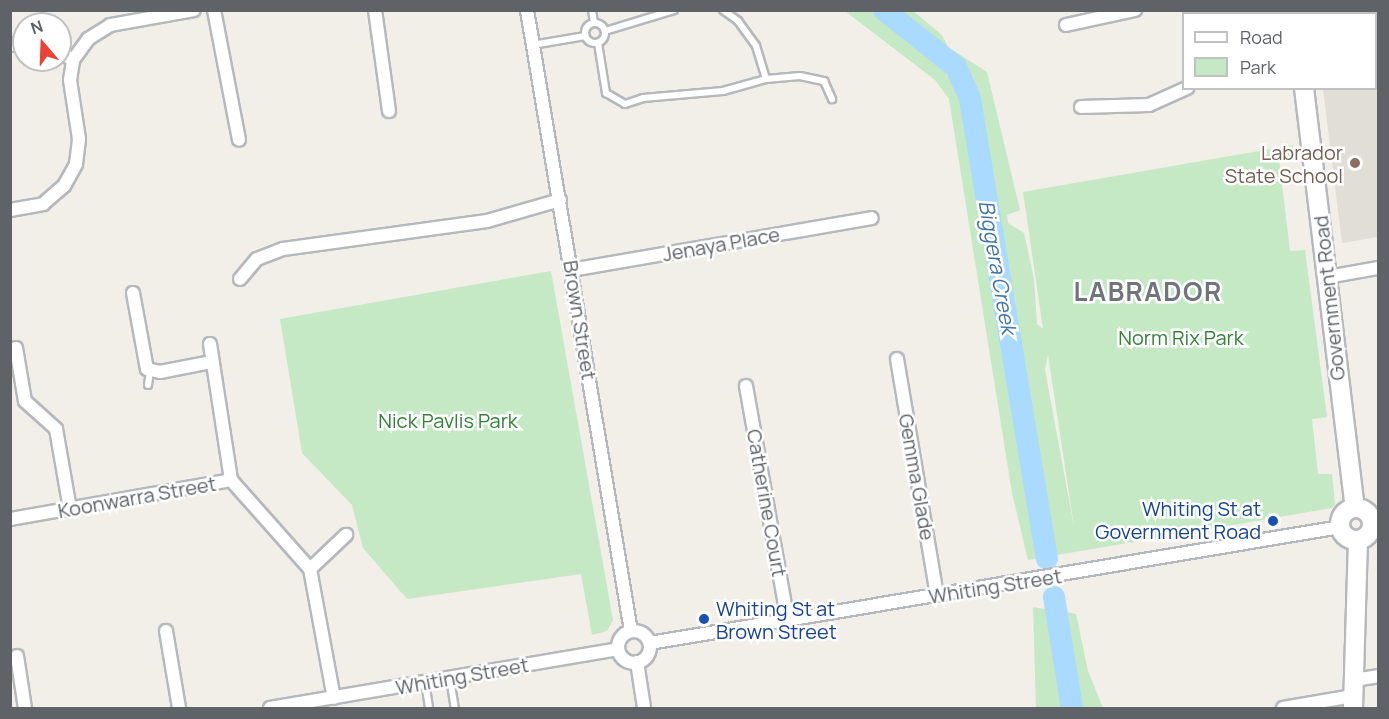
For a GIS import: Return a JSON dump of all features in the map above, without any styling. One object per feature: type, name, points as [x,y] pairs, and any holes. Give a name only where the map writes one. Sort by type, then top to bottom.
[{"type":"main road","name":"Government Road","points":[[1304,90],[1355,508]]},
{"type":"main road","points":[[1355,508],[1366,511],[1375,521],[1369,534],[1358,540],[1348,539],[1340,526],[1345,512],[1355,508]]},
{"type":"main road","points":[[1353,695],[1358,540]]},
{"type":"street","points":[[10,210],[43,204],[64,186],[76,164],[79,139],[70,81],[73,60],[88,39],[110,25],[194,10]]},
{"type":"street","points":[[214,10],[239,140]]},
{"type":"street","points":[[375,10],[389,111]]},
{"type":"street","name":"Brown Street","points":[[527,10],[631,631]]},
{"type":"street","points":[[1066,25],[1135,10]]},
{"type":"street","points":[[1081,107],[1149,105],[1183,90]]},
{"type":"street","points":[[240,279],[257,258],[284,249],[487,221],[560,200]]},
{"type":"street","name":"Jenaya Place","points":[[571,270],[872,218]]},
{"type":"street","points":[[1327,277],[1378,268]]},
{"type":"street","points":[[134,293],[145,364],[150,371],[212,362]]},
{"type":"street","points":[[210,344],[231,480]]},
{"type":"street","points":[[16,348],[25,401],[55,426],[70,509]]},
{"type":"street","name":"Gemma Glade","points":[[897,359],[937,595]]},
{"type":"street","name":"Catherine Court","points":[[746,386],[788,621]]},
{"type":"street","name":"Koonwarra Street","points":[[10,519],[231,480],[310,569]]},
{"type":"street","name":"Whiting Street","points":[[650,643],[1340,526]]},
{"type":"street","points":[[330,702],[310,569],[346,535]]},
{"type":"street","points":[[165,631],[179,708]]},
{"type":"street","points":[[631,631],[643,633],[650,643],[649,653],[637,662],[625,660],[618,649],[622,635],[631,631]]},
{"type":"street","name":"Whiting Street","points":[[270,708],[330,702],[425,682],[618,649]]},
{"type":"street","points":[[18,656],[25,708]]},
{"type":"street","points":[[637,662],[644,708]]},
{"type":"street","points":[[1283,708],[1353,695],[1378,676]]},
{"type":"lane","points":[[592,10],[594,23],[605,31]]},
{"type":"lane","points":[[674,10],[605,31],[598,43],[606,93],[625,104],[643,98],[723,92],[766,79],[817,76],[824,81],[832,99]]},
{"type":"lane","points":[[723,10],[738,21],[756,46],[766,79]]},
{"type":"lane","points":[[585,36],[587,27],[594,23]]},
{"type":"lane","points":[[532,45],[585,36]]},
{"type":"lane","points":[[585,36],[590,42],[598,43]]},
{"type":"lane","points":[[148,385],[150,371]]},
{"type":"lane","points":[[450,678],[455,708]]},
{"type":"lane","points":[[425,682],[429,708]]},
{"type":"shaded area","name":"Labrador State School","points":[[1378,28],[1378,237],[1342,243],[1323,90],[1377,90]]},
{"type":"green space","name":"Norm Rix Park","points":[[845,11],[913,11],[942,35],[948,47],[987,72],[1020,210],[1007,215],[1008,223],[1024,233],[1034,279],[1037,324],[1043,329],[1023,192],[1293,145],[1295,156],[1279,159],[1290,251],[1305,250],[1327,417],[1312,419],[1318,474],[1332,474],[1335,504],[1332,508],[1028,560],[1012,493],[949,99],[935,80]],"holes":[[[1048,355],[1074,527],[1045,370]]]},
{"type":"green space","name":"Nick Pavlis Park","points":[[551,271],[613,620],[607,631],[592,635],[581,574],[407,599],[363,548],[352,505],[302,453],[280,319]]},
{"type":"green space","points":[[1033,607],[1076,614],[1088,671],[1103,708],[1036,708]]},
{"type":"waterway","name":"Biggera Creek","points":[[884,10],[956,67],[970,99],[1047,559]]},
{"type":"waterway","name":"Biggera Creek","points":[[1054,597],[1072,708]]},
{"type":"place","name":"Labrador State School","points":[[1355,163]]},
{"type":"place","name":"Whiting St at Government Road","points":[[1273,521]]},
{"type":"place","name":"Whiting St at Brown Street","points":[[704,619]]},
{"type":"district","name":"LABRADOR","points":[[1148,292]]}]
